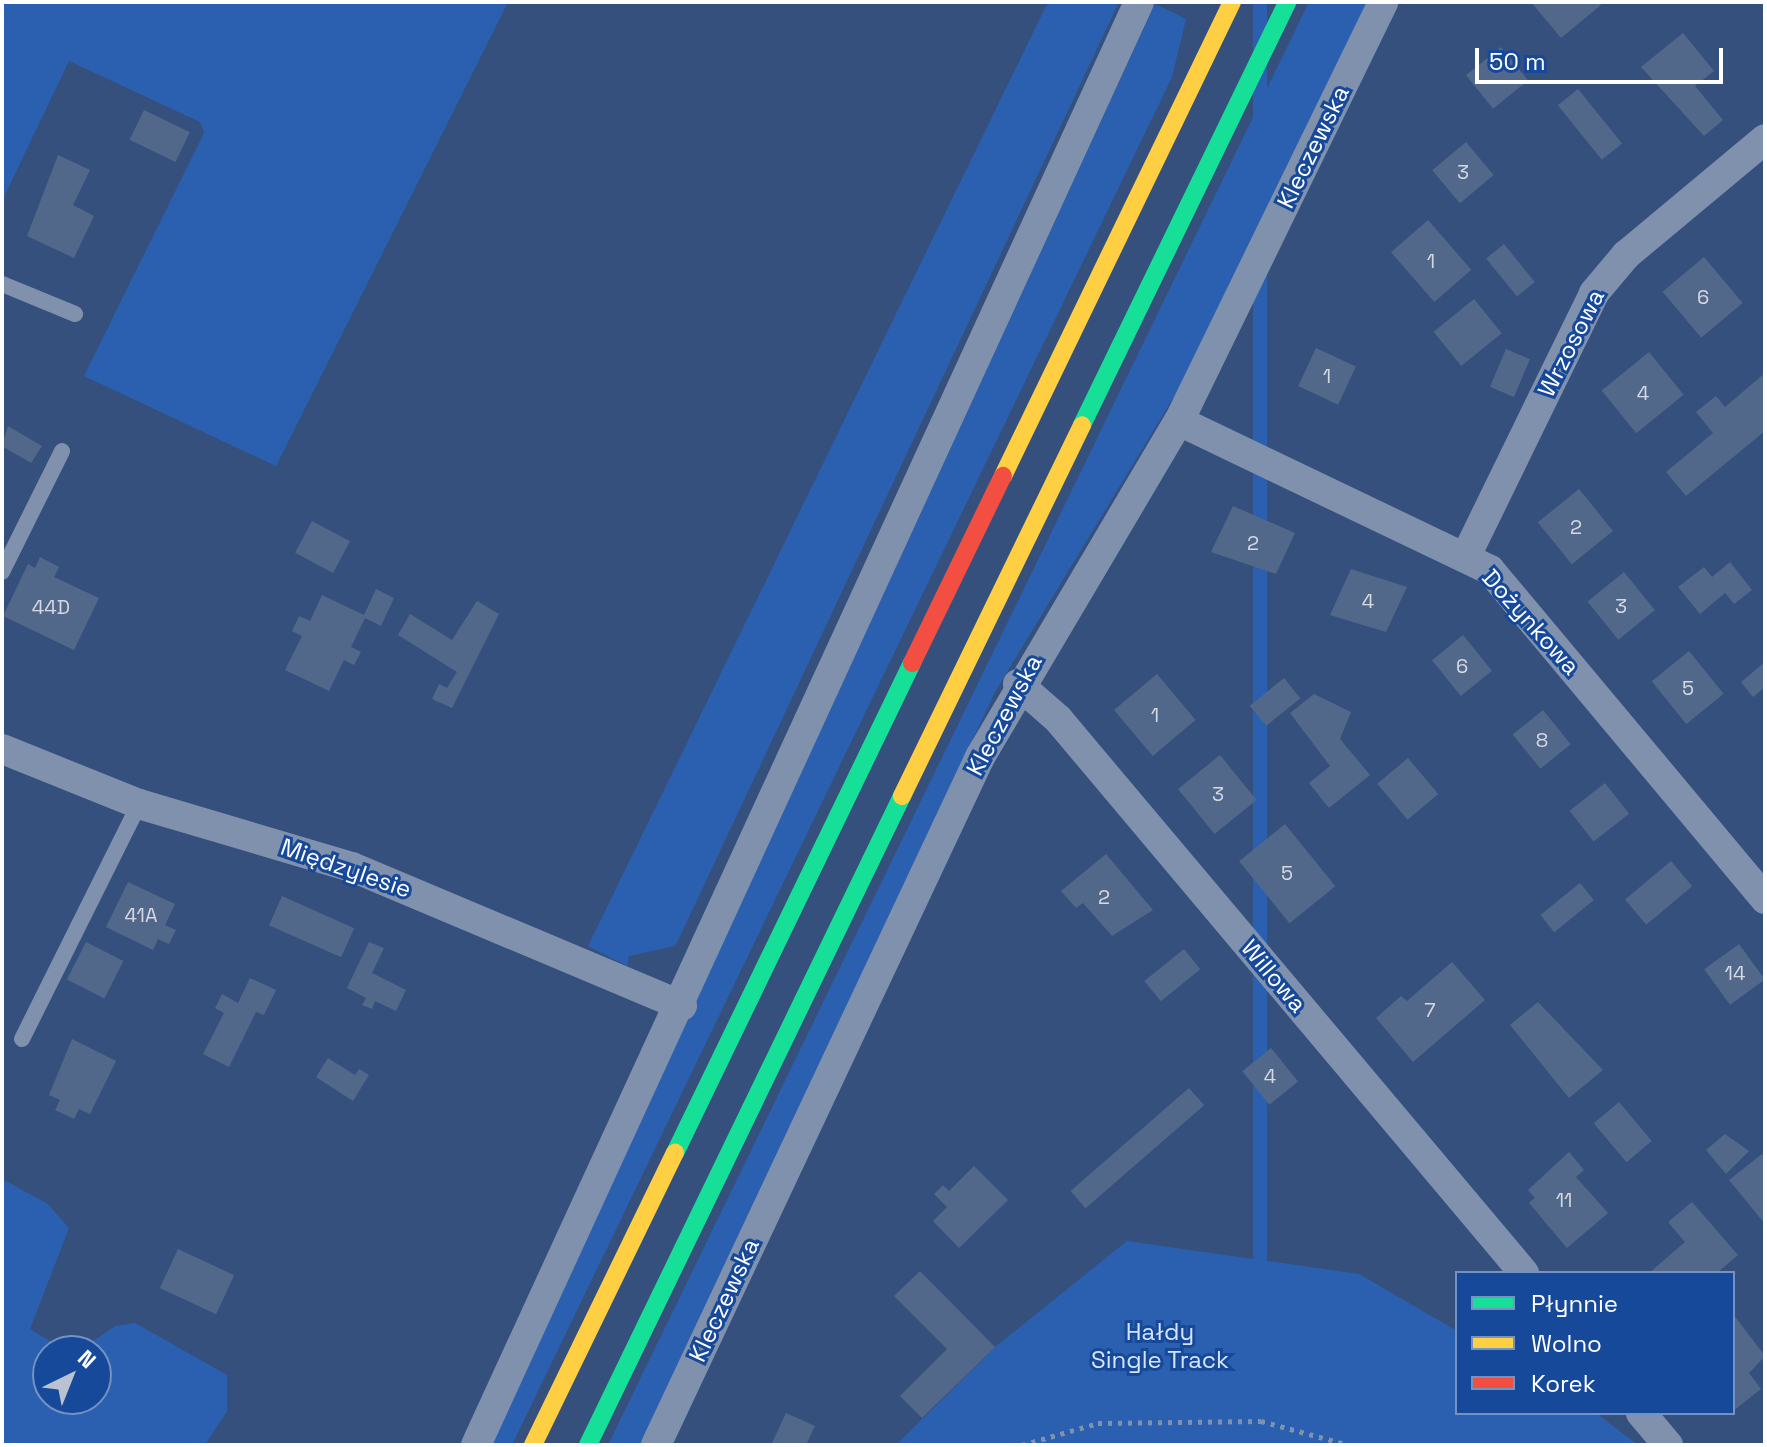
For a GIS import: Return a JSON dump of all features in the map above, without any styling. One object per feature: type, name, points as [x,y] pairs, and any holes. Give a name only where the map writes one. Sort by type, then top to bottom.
[{"type":"main road","points":[[533,1445],[1232,2]]},
{"type":"main road","points":[[588,1445],[1287,2]]},
{"type":"street","points":[[476,1445],[682,1006],[1139,2]]},
{"type":"street","name":"Kleczewska","points":[[656,1445],[1018,684],[1179,421],[1383,2]]},
{"type":"street","name":"Wrzosowa","points":[[1466,556],[1594,293],[1626,255],[1765,139]]},
{"type":"street","name":"Dożynkowa","points":[[1179,421],[1466,556],[1509,590],[1765,899]]},
{"type":"street","name":"Willowa","points":[[1018,684],[1058,719],[1522,1271]]},
{"type":"street","name":"Międzylesie","points":[[2,749],[139,804],[352,867],[682,1006]]},
{"type":"street","points":[[1643,1415],[1668,1445]]},
{"type":"lane","points":[[2,284],[75,314]]},
{"type":"lane","points":[[2,572],[62,451]]},
{"type":"lane","points":[[22,1039],[139,804]]},
{"type":"path","points":[[1022,1445],[1098,1423],[1261,1421],[1349,1445]]},
{"type":"green space","points":[[2,2],[508,2],[276,466],[84,376],[204,133],[200,122],[69,61],[2,201]]},
{"type":"green space","points":[[1048,2],[1119,2],[675,946],[629,956],[627,966],[588,946]]},
{"type":"green space","points":[[1253,2],[1267,2],[1267,1445],[1253,1445]]},
{"type":"green space","points":[[1309,2],[1367,2],[1181,385],[995,692],[640,1445],[608,1445]]},
{"type":"green space","points":[[1155,4],[1186,19],[1172,77],[512,1445],[492,1445]]},
{"type":"green space","points":[[2,1179],[48,1204],[69,1228],[30,1329],[40,1335],[32,1335],[32,1415],[112,1415],[112,1335],[102,1335],[115,1326],[135,1323],[227,1375],[227,1411],[205,1445],[2,1445]]},
{"type":"green space","name":"Hałdy Single Track","points":[[1127,1241],[1359,1274],[1455,1330],[1455,1415],[1599,1415],[1638,1445],[896,1445],[995,1347]]},
{"type":"building","points":[[1531,2],[1599,2],[1601,5],[1561,38]]},
{"type":"building","points":[[1683,33],[1714,71],[1695,86],[1723,120],[1704,136],[1641,67]]},
{"type":"building","points":[[1501,47],[1528,80],[1493,109],[1466,75]]},
{"type":"building","points":[[1578,89],[1622,143],[1602,160],[1558,105]]},
{"type":"building","points":[[144,110],[190,132],[175,162],[130,140]]},
{"type":"building","points":[[1466,142],[1494,175],[1460,203],[1432,170]]},
{"type":"building","points":[[58,155],[90,170],[73,205],[94,216],[74,258],[27,236]]},
{"type":"building","points":[[1428,220],[1471,270],[1434,302],[1391,252]]},
{"type":"building","points":[[1504,244],[1535,282],[1517,297],[1486,258]]},
{"type":"building","points":[[1704,257],[1743,303],[1701,338],[1663,292]]},
{"type":"building","points":[[1474,299],[1502,333],[1461,366],[1434,332]]},
{"type":"building","points":[[1316,348],[1356,367],[1338,405],[1298,386]]},
{"type":"building","points":[[1506,349],[1530,359],[1514,397],[1490,387]]},
{"type":"building","points":[[1649,352],[1684,395],[1636,433],[1602,390]]},
{"type":"building","points":[[1765,373],[1765,431],[1686,496],[1666,472],[1713,433],[1696,412],[1716,396],[1725,407]]},
{"type":"building","points":[[8,426],[42,446],[31,463],[2,446]]},
{"type":"building","points":[[1579,489],[1613,531],[1572,564],[1538,522]]},
{"type":"building","points":[[1233,506],[1295,533],[1276,574],[1211,552]]},
{"type":"building","points":[[312,521],[350,541],[333,573],[295,553]]},
{"type":"building","points":[[40,557],[59,567],[54,577],[99,598],[74,650],[3,616],[28,564],[35,568]]},
{"type":"building","points":[[1730,562],[1752,590],[1734,604],[1725,593],[1700,614],[1678,587],[1704,567],[1712,577]]},
{"type":"building","points":[[1351,569],[1407,587],[1386,632],[1330,615]]},
{"type":"building","points":[[1624,572],[1655,610],[1618,640],[1587,602]]},
{"type":"building","points":[[376,589],[394,598],[381,626],[365,618],[351,647],[361,652],[354,665],[344,660],[329,691],[285,670],[302,636],[292,631],[299,616],[310,621],[322,595],[364,615]]},
{"type":"building","points":[[477,601],[499,614],[452,708],[432,699],[439,684],[447,688],[457,672],[398,635],[410,614],[452,640]]},
{"type":"building","points":[[1463,635],[1492,671],[1461,696],[1432,660]]},
{"type":"building","points":[[1689,651],[1724,694],[1686,724],[1652,681]]},
{"type":"building","points":[[1765,662],[1765,687],[1753,697],[1741,682]]},
{"type":"building","points":[[1157,674],[1196,720],[1153,756],[1114,710]]},
{"type":"building","points":[[1284,678],[1300,698],[1266,726],[1250,706]]},
{"type":"building","points":[[1314,694],[1351,712],[1340,739],[1370,775],[1329,808],[1309,783],[1330,766],[1290,713]]},
{"type":"building","points":[[1543,710],[1571,744],[1540,769],[1513,735]]},
{"type":"building","points":[[1220,755],[1257,800],[1215,834],[1178,789]]},
{"type":"building","points":[[1408,758],[1438,794],[1408,820],[1377,784]]},
{"type":"building","points":[[1605,783],[1629,814],[1594,841],[1570,811]]},
{"type":"building","points":[[1285,824],[1335,886],[1289,923],[1239,861]]},
{"type":"building","points":[[1106,854],[1153,910],[1112,936],[1083,903],[1076,908],[1061,891]]},
{"type":"building","points":[[1671,861],[1692,886],[1646,925],[1625,900]]},
{"type":"building","points":[[128,882],[175,904],[165,925],[176,930],[169,944],[158,939],[153,950],[106,927]]},
{"type":"building","points":[[1580,883],[1594,900],[1554,932],[1540,915]]},
{"type":"building","points":[[282,896],[354,928],[341,957],[269,925]]},
{"type":"building","points":[[86,942],[123,961],[104,998],[67,979]]},
{"type":"building","points":[[369,942],[384,948],[372,973],[406,990],[396,1011],[375,1001],[372,1009],[362,1005],[366,998],[347,988]]},
{"type":"building","points":[[1739,944],[1765,980],[1730,1005],[1704,969]]},
{"type":"building","points":[[1184,949],[1200,969],[1161,1001],[1144,981]]},
{"type":"building","points":[[1452,962],[1485,1000],[1413,1062],[1376,1018],[1401,996],[1407,1001]]},
{"type":"building","points":[[250,978],[276,990],[264,1015],[256,1012],[229,1067],[203,1054],[224,1013],[215,1008],[222,994],[238,1003]]},
{"type":"building","points":[[1538,1002],[1603,1070],[1569,1098],[1510,1025]]},
{"type":"building","points":[[72,1039],[116,1061],[90,1114],[79,1109],[74,1119],[55,1110],[60,1100],[49,1095]]},
{"type":"building","points":[[1271,1048],[1298,1081],[1269,1105],[1242,1071]]},
{"type":"building","points":[[328,1058],[355,1075],[359,1069],[369,1075],[353,1101],[316,1077]]},
{"type":"building","points":[[1189,1088],[1204,1105],[1086,1208],[1071,1191]]},
{"type":"building","points":[[1619,1102],[1652,1141],[1627,1162],[1594,1123]]},
{"type":"building","points":[[1725,1134],[1749,1151],[1726,1174],[1706,1150]]},
{"type":"building","points":[[1569,1152],[1584,1170],[1576,1177],[1608,1213],[1567,1248],[1529,1203],[1535,1198],[1528,1190]]},
{"type":"building","points":[[1762,1154],[1765,1158],[1765,1224],[1729,1180]]},
{"type":"building","points":[[974,1166],[1008,1200],[959,1248],[933,1221],[947,1207],[934,1194],[943,1185],[949,1191]]},
{"type":"building","points":[[1692,1202],[1738,1255],[1719,1271],[1651,1271],[1685,1242],[1668,1222]]},
{"type":"building","points":[[178,1249],[234,1275],[216,1314],[160,1288]]},
{"type":"building","points":[[920,1271],[995,1347],[922,1418],[900,1396],[947,1349],[894,1296]]},
{"type":"building","points":[[1735,1317],[1765,1356],[1749,1373],[1761,1389],[1735,1409]]},
{"type":"building","points":[[786,1413],[815,1426],[806,1445],[771,1445]]},
{"type":"traffic: fast","points":[[1082,425],[1287,2]]},
{"type":"traffic: fast","points":[[675,1153],[912,663]]},
{"type":"traffic: fast","points":[[588,1445],[902,796]]},
{"type":"traffic: slow","points":[[1003,476],[1232,2]]},
{"type":"traffic: slow","points":[[902,796],[1082,425]]},
{"type":"traffic: slow","points":[[533,1445],[675,1153]]},
{"type":"traffic: jam","points":[[912,663],[1003,476]]}]
